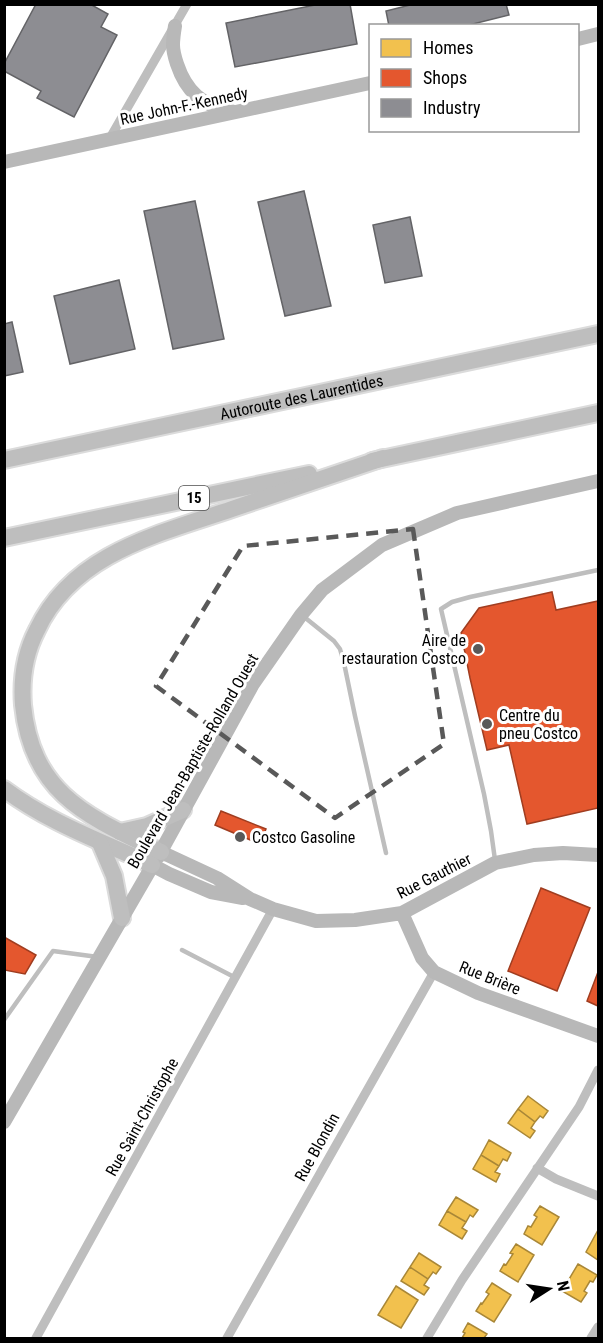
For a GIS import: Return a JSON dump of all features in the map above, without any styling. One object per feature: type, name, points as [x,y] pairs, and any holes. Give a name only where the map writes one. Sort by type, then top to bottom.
[{"type":"highway","name":"Autoroute des Laurentides","points":[[6,460],[598,334]]},
{"type":"highway","name":"15","points":[[4,538],[598,413]]},
{"type":"highway","points":[[157,859],[120,832],[93,818],[70,802],[44,771],[35,753],[27,731],[22,691],[30,644],[52,603],[81,574],[105,557],[131,545],[163,532],[383,459]]},
{"type":"highway","points":[[4,789],[50,819],[100,843],[157,859]]},
{"type":"highway","points":[[120,832],[142,827],[183,810]]},
{"type":"highway","points":[[100,843],[114,876],[122,918]]},
{"type":"street","points":[[110,138],[187,4]]},
{"type":"street","points":[[175,26],[173,46],[176,60],[182,77],[191,91],[204,102],[225,110],[236,111]]},
{"type":"street","points":[[579,39],[598,34]]},
{"type":"street","name":"Rue John-F.-Kennedy","points":[[4,162],[369,83]]},
{"type":"street","name":"Boulevard Jean-Baptiste-Rolland Ouest","points":[[4,1122],[157,859],[254,684],[301,615],[322,590],[382,545],[457,513],[598,481]]},
{"type":"street","name":"Rue Gauthier","points":[[157,859],[217,878],[250,899],[273,909],[316,921],[355,921],[402,913],[495,863],[534,855],[563,853],[598,855]]},
{"type":"street","name":"Rue Saint-Christophe","points":[[36,1338],[273,909]]},
{"type":"street","name":"Rue Brière","points":[[402,913],[422,958],[434,972],[478,993],[598,1036]]},
{"type":"street","name":"Rue Blondin","points":[[227,1338],[434,972]]},
{"type":"street","points":[[427,1338],[462,1280],[579,1107],[598,1070]]},
{"type":"street","points":[[537,1168],[556,1179],[598,1196]]},
{"type":"street","points":[[591,1338],[598,1327]]},
{"type":"lane","points":[[495,863],[486,803],[441,609],[452,602],[470,597],[598,570]]},
{"type":"lane","points":[[301,615],[340,649],[386,852]]},
{"type":"lane","points":[[182,950],[236,978]]},
{"type":"lane","points":[[4,1020],[53,951],[99,957]]},
{"type":"highlighted area","points":[[413,529],[444,744],[335,818],[156,686],[243,546]]},
{"type":"building: Homes","points":[[528,1096],[548,1111],[543,1118],[540,1116],[535,1122],[518,1109]]},
{"type":"building: Homes","points":[[518,1109],[535,1122],[531,1128],[535,1131],[530,1138],[508,1123]]},
{"type":"building: Homes","points":[[489,1140],[511,1153],[507,1161],[503,1159],[499,1166],[481,1155]]},
{"type":"building: Homes","points":[[481,1155],[499,1166],[495,1172],[500,1174],[496,1182],[473,1169]]},
{"type":"building: Homes","points":[[456,1197],[478,1210],[473,1217],[470,1215],[466,1222],[447,1211]]},
{"type":"building: Homes","points":[[540,1206],[559,1217],[542,1245],[524,1234],[537,1217],[534,1215]]},
{"type":"building: Homes","points":[[447,1211],[466,1222],[462,1228],[467,1231],[462,1239],[439,1225]]},
{"type":"building: Homes","points":[[598,1230],[598,1260],[586,1252]]},
{"type":"building: Homes","points":[[516,1244],[534,1255],[518,1282],[500,1271],[513,1254],[510,1253]]},
{"type":"building: Homes","points":[[419,1253],[441,1267],[428,1279],[410,1267]]},
{"type":"building: Homes","points":[[578,1264],[597,1275],[584,1291],[587,1293],[581,1302],[562,1291]]},
{"type":"building: Homes","points":[[410,1267],[428,1279],[424,1285],[429,1288],[424,1295],[401,1281]]},
{"type":"building: Homes","points":[[492,1283],[511,1295],[494,1322],[476,1311],[489,1294],[486,1292]]},
{"type":"building: Homes","points":[[396,1286],[418,1300],[401,1328],[378,1315]]},
{"type":"building: Homes","points":[[468,1323],[487,1334],[484,1338],[462,1338]]},
{"type":"building: Shops","points":[[552,592],[556,610],[598,601],[598,808],[527,824],[509,745],[487,750],[461,633],[479,608]]},
{"type":"building: Shops","points":[[221,811],[266,829],[260,844],[215,825]]},
{"type":"building: Shops","points":[[541,888],[590,908],[557,991],[508,971]]},
{"type":"building: Shops","points":[[4,937],[36,955],[25,974],[5,970],[4,972]]},
{"type":"building: Shops","points":[[598,972],[598,1006],[587,1001]]},
{"type":"building: Industry","points":[[36,4],[90,4],[108,14],[101,27],[117,35],[74,117],[37,98],[41,91],[4,71],[4,64]]},
{"type":"building: Industry","points":[[320,4],[350,4],[357,44],[235,67],[226,23]]},
{"type":"building: Industry","points":[[414,4],[506,4],[509,15],[473,24],[389,24],[386,11]]},
{"type":"building: Industry","points":[[304,191],[331,306],[285,316],[258,202]]},
{"type":"building: Industry","points":[[195,201],[224,339],[173,349],[144,211]]},
{"type":"building: Industry","points":[[410,217],[422,276],[385,283],[373,225]]},
{"type":"building: Industry","points":[[119,280],[135,349],[70,364],[54,296]]},
{"type":"building: Industry","points":[[12,322],[23,372],[4,376],[4,324]]},
{"type":"place","name":"Aire de restauration Costco","points":[[478,649]]},
{"type":"place","name":"Centre du pneu Costco","points":[[487,724]]},
{"type":"place","name":"Costco Gasoline","points":[[240,837]]}]
